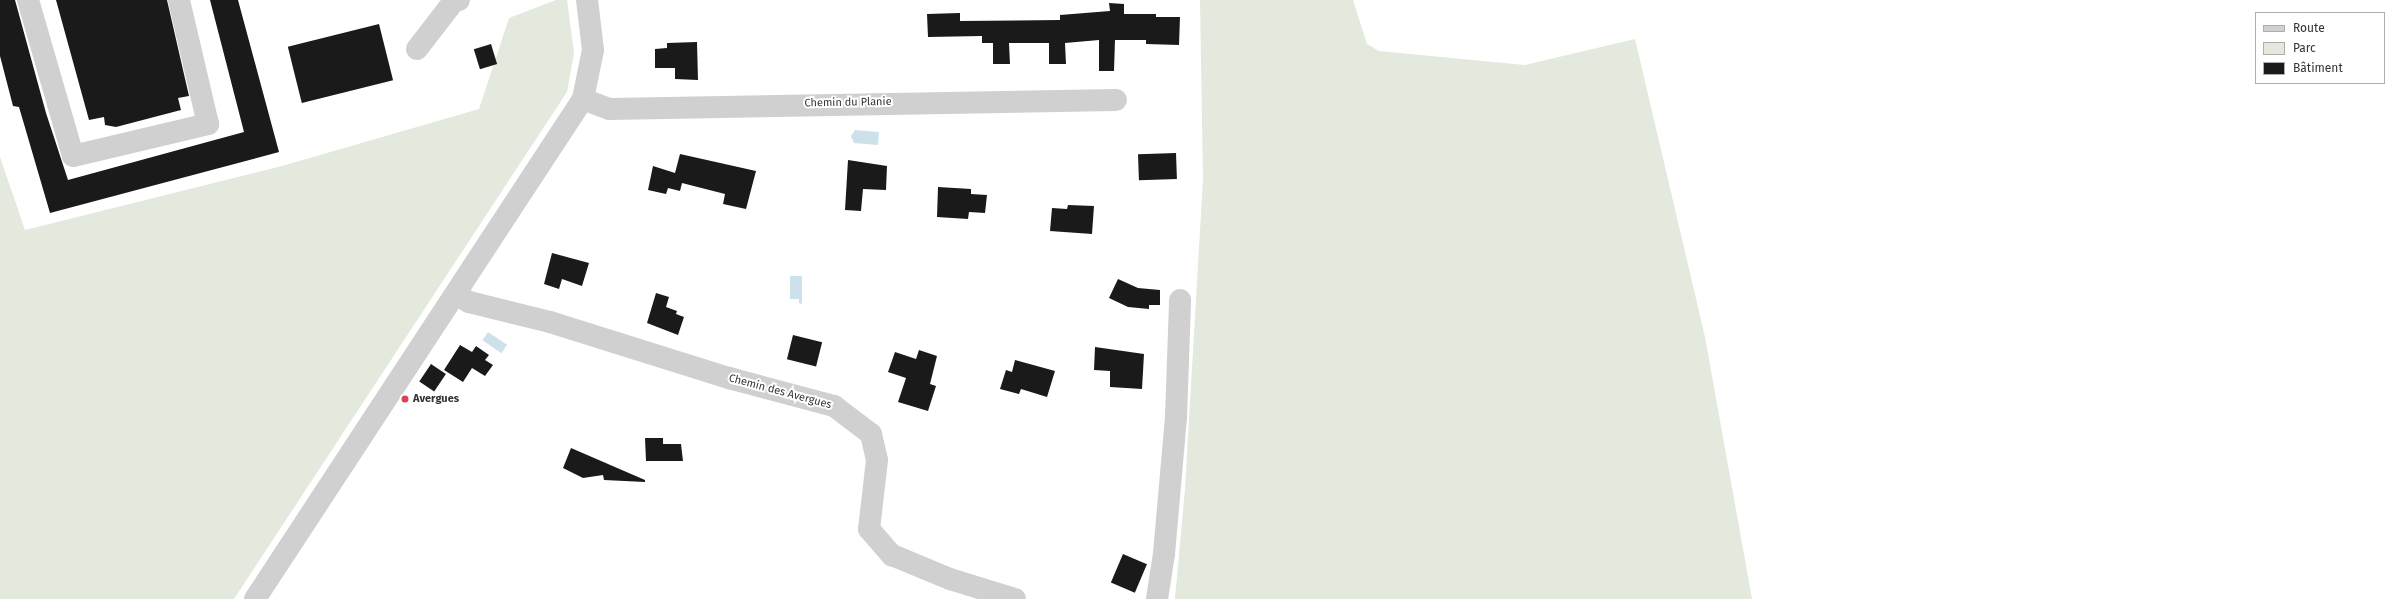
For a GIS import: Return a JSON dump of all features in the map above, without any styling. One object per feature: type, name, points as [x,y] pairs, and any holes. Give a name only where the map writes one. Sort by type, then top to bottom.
[{"type":"street","points":[[28,0],[73,156],[208,124],[179,0]]},
{"type":"street","points":[[417,48],[454,1],[459,0]]},
{"type":"street","points":[[255,599],[583,99],[593,50],[587,0]]},
{"type":"street","name":"Chemin du Planie","points":[[583,99],[609,109],[1116,100]]},
{"type":"street","name":"Chemin des Avergues","points":[[456,294],[469,302],[550,322],[729,378],[834,406],[871,434],[877,460],[869,529],[892,555],[950,579],[1015,599]]},
{"type":"street","points":[[1157,599],[1164,554],[1176,417],[1180,300]]},
{"type":"green space","points":[[556,0],[567,0],[574,53],[567,92],[234,599],[0,599],[0,157],[25,230],[282,166],[479,109],[509,18]]},
{"type":"green space","points":[[1200,0],[1353,0],[1367,44],[1379,51],[1525,65],[1635,39],[1705,337],[1752,599],[1175,599],[1185,489],[1203,179]]},
{"type":"water","points":[[855,130],[879,132],[878,145],[854,143],[851,136]]},
{"type":"water","points":[[790,276],[802,276],[802,304],[799,303],[799,299],[790,299]]},
{"type":"water","points":[[488,332],[507,345],[501,353],[482,340]]},
{"type":"building","points":[[0,0],[15,0],[46,113],[68,180],[244,132],[210,0],[238,0],[279,152],[50,213],[19,107],[13,106],[0,56]]},
{"type":"building","points":[[56,0],[167,0],[189,96],[178,98],[181,110],[116,127],[105,125],[104,117],[89,120]]},
{"type":"building","points":[[1109,3],[1124,4],[1124,14],[1156,14],[1156,17],[1180,17],[1179,45],[1146,44],[1146,40],[1115,40],[1114,71],[1099,71],[1099,40],[1065,43],[1066,64],[1049,64],[1049,43],[1009,43],[1010,64],[993,64],[993,43],[982,43],[982,36],[928,37],[927,14],[960,13],[960,21],[1060,20],[1060,15],[1110,11]]},
{"type":"building","points":[[379,24],[393,80],[302,103],[288,47]]},
{"type":"building","points":[[697,42],[698,80],[675,79],[675,68],[655,68],[655,49],[667,48],[667,43]]},
{"type":"building","points":[[491,44],[497,64],[480,69],[474,49]]},
{"type":"building","points":[[1176,153],[1177,179],[1139,180],[1138,154]]},
{"type":"building","points":[[680,154],[756,171],[746,209],[723,204],[725,194],[682,183],[680,191],[668,188],[666,194],[648,190],[653,166],[675,173]]},
{"type":"building","points":[[848,160],[887,166],[886,190],[863,189],[861,211],[845,210]]},
{"type":"building","points":[[938,187],[971,189],[971,194],[987,195],[985,213],[969,212],[968,219],[937,217]]},
{"type":"building","points":[[1068,205],[1094,206],[1092,234],[1050,231],[1052,208],[1067,209]]},
{"type":"building","points":[[552,253],[589,263],[582,286],[562,279],[559,289],[544,284]]},
{"type":"building","points":[[1118,279],[1138,288],[1160,290],[1160,305],[1149,305],[1149,309],[1128,307],[1109,298]]},
{"type":"building","points":[[656,293],[669,297],[666,307],[677,311],[676,314],[684,317],[678,335],[647,323]]},
{"type":"building","points":[[793,335],[822,342],[816,367],[787,359]]},
{"type":"building","points":[[460,345],[472,352],[476,346],[489,355],[485,360],[493,365],[485,376],[472,368],[463,382],[444,370]]},
{"type":"building","points":[[1095,347],[1144,354],[1142,389],[1110,387],[1110,371],[1094,370]]},
{"type":"building","points":[[919,350],[937,356],[930,384],[936,386],[928,411],[898,402],[906,378],[888,372],[895,352],[916,359]]},
{"type":"building","points":[[1015,360],[1055,371],[1047,397],[1021,389],[1019,394],[1000,389],[1006,370],[1012,372]]},
{"type":"building","points":[[431,364],[446,374],[434,391],[419,381]]},
{"type":"building","points":[[645,438],[663,438],[663,444],[681,444],[683,461],[646,461]]},
{"type":"building","points":[[571,448],[645,480],[645,482],[604,480],[603,475],[583,478],[563,468]]},
{"type":"building","points":[[1123,554],[1147,564],[1135,593],[1111,583]]},
{"type":"place","name":"Avergues","points":[[405,399]]}]
